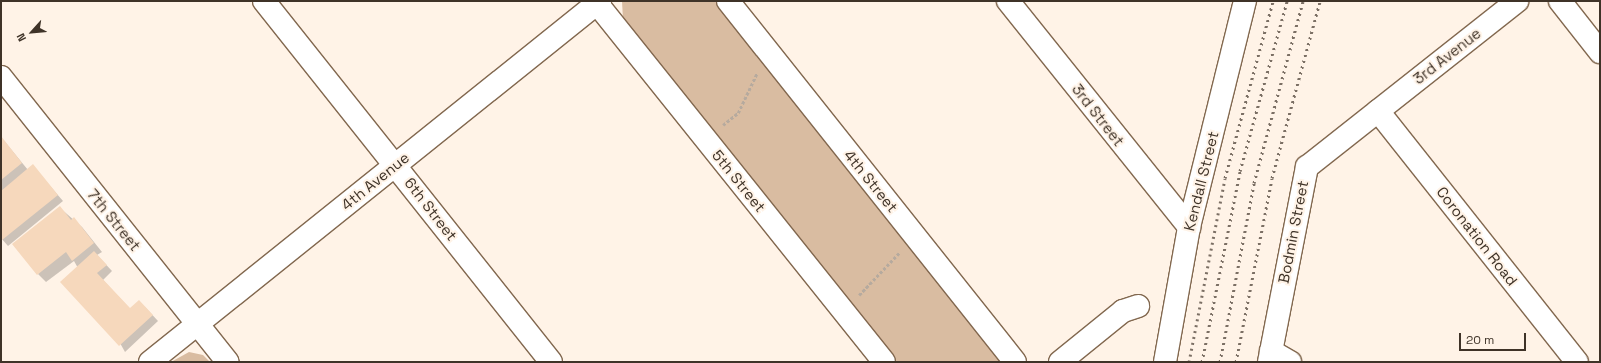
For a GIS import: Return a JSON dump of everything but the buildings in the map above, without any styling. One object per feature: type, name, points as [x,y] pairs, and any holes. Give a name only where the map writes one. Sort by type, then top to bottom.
[{"type":"street","name":"6th Street","points":[[264,1],[396,164],[551,362]]},
{"type":"street","name":"4th Street","points":[[728,1],[1014,362]]},
{"type":"street","name":"3rd Street","points":[[1008,1],[1189,227]]},
{"type":"street","name":"Kendall Street","points":[[1165,362],[1189,227],[1245,1]]},
{"type":"street","name":"3rd Avenue","points":[[1378,111],[1517,1]]},
{"type":"street","points":[[1560,1],[1600,52]]},
{"type":"street","name":"4th Avenue","points":[[150,362],[198,325],[597,2]]},
{"type":"street","name":"5th Street","points":[[597,2],[884,362]]},
{"type":"street","name":"7th Street","points":[[1,77],[228,362]]},
{"type":"street","name":"Bodmin Street","points":[[1270,357],[1307,167],[1378,111]]},
{"type":"street","name":"Coronation Road","points":[[1378,111],[1577,362]]},
{"type":"street","points":[[1060,362],[1124,311],[1138,306]]},
{"type":"street","points":[[1270,357],[1290,362]]},
{"type":"path","points":[[706,140],[738,113],[758,70],[773,58]]},
{"type":"path","points":[[842,310],[917,239]]},
{"type":"shaded area","points":[[622,1],[717,1],[1002,362],[896,362],[623,20]]},
{"type":"shaded area","points":[[189,352],[203,355],[210,362],[171,362]]},
{"type":"railway","points":[[1189,362],[1225,178],[1273,1]]},
{"type":"railway","points":[[1202,362],[1240,171],[1287,1]]},
{"type":"railway","points":[[1220,362],[1254,183],[1303,1]]},
{"type":"railway","points":[[1236,362],[1272,178],[1320,1]]}]
